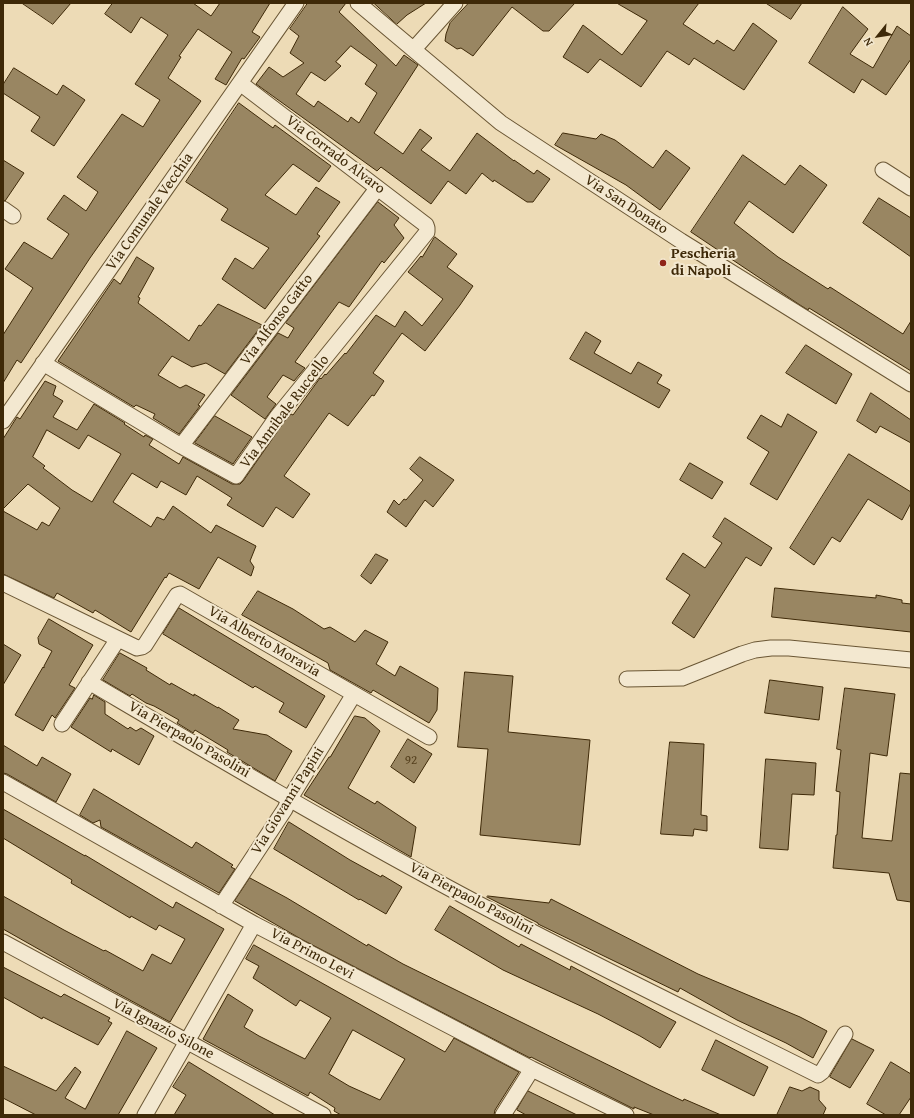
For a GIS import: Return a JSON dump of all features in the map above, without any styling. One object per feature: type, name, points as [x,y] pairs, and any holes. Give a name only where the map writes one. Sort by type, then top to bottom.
[{"type":"street","name":"Via Comunale Vecchia","points":[[3,420],[296,3]]},
{"type":"street","name":"Via San Donato","points":[[358,3],[501,123],[681,241],[911,384]]},
{"type":"street","points":[[414,49],[455,3]]},
{"type":"street","name":"Via Corrado Alvaro","points":[[240,83],[426,225],[427,228]]},
{"type":"street","points":[[883,170],[911,188]]},
{"type":"street","name":"Via Alfonso Gatto","points":[[181,446],[373,194]]},
{"type":"street","name":"Via Annibale Ruccello","points":[[43,363],[181,446],[235,476],[238,475],[277,417],[427,232],[427,228]]},
{"type":"street","name":"Via Alberto Moravia","points":[[3,583],[135,647],[142,647],[177,594],[179,594],[429,737]]},
{"type":"street","points":[[62,724],[118,639]]},
{"type":"street","points":[[627,679],[682,678],[742,654],[755,650],[771,648],[789,648],[911,660]]},
{"type":"street","name":"Via Pierpaolo Pasolini","points":[[89,682],[290,800],[446,887],[818,1075],[822,1072],[845,1034]]},
{"type":"street","name":"Via Giovanni Papini","points":[[221,906],[285,809],[354,694]]},
{"type":"street","name":"Via Primo Levi","points":[[3,782],[254,924],[532,1069],[626,1115]]},
{"type":"street","points":[[145,1115],[254,924]]},
{"type":"street","name":"Via Ignazio Silone","points":[[3,942],[323,1115]]},
{"type":"street","points":[[503,1115],[532,1069]]},
{"type":"building","points":[[22,3],[71,3],[53,24]]},
{"type":"building","points":[[113,3],[193,3],[211,16],[220,3],[270,3],[252,32],[260,37],[244,59],[242,58],[226,85],[215,79],[232,52],[198,29],[179,56],[181,57],[168,78],[201,101],[90,258],[21,363],[17,360],[3,383],[3,335],[33,288],[5,269],[24,242],[52,259],[69,234],[47,219],[64,195],[86,211],[98,192],[77,177],[122,114],[143,127],[160,100],[135,84],[168,35],[141,17],[131,33],[105,14]]},
{"type":"building","points":[[308,3],[346,3],[339,12],[396,66],[404,55],[418,65],[374,133],[403,154],[420,129],[432,138],[421,150],[450,171],[477,133],[534,174],[537,170],[550,179],[533,202],[527,202],[494,180],[493,182],[482,173],[466,194],[448,181],[431,204],[381,167],[377,171],[256,84],[269,67],[283,77],[304,63],[290,53],[299,36],[290,29]],"holes":[[[351,46],[377,65],[365,84],[377,93],[359,123],[351,117],[348,122],[318,101],[314,107],[296,94],[311,72],[325,81],[341,66],[336,62]]]},
{"type":"building","points":[[374,3],[426,3],[407,15],[397,24]]},
{"type":"building","points":[[469,3],[575,3],[549,31],[543,31],[512,7],[473,56],[461,48],[457,49],[445,41],[450,23]]},
{"type":"building","points":[[617,3],[699,3],[683,24],[714,44],[717,40],[734,51],[753,23],[777,41],[744,90],[694,58],[689,65],[667,51],[641,87],[600,59],[588,73],[563,57],[583,25],[622,55],[647,21]]},
{"type":"building","points":[[766,3],[802,3],[791,19]]},
{"type":"building","points":[[843,7],[868,29],[850,54],[873,68],[897,26],[911,36],[911,59],[886,95],[862,79],[854,93],[809,63]]},
{"type":"building","points":[[14,68],[57,95],[63,85],[85,100],[54,146],[31,131],[40,117],[3,93],[3,85]]},
{"type":"building","points":[[239,103],[273,128],[275,125],[331,166],[319,182],[293,164],[265,195],[296,215],[316,187],[340,202],[317,234],[320,236],[265,309],[222,279],[235,258],[253,269],[269,248],[221,220],[228,209],[186,182]]},
{"type":"building","points":[[563,133],[596,139],[601,134],[615,140],[653,168],[666,150],[690,168],[660,210],[626,185],[555,145]]},
{"type":"building","points":[[743,155],[785,185],[800,165],[827,185],[793,233],[749,201],[734,223],[778,257],[828,289],[830,287],[903,334],[911,321],[911,371],[809,308],[808,310],[800,305],[691,232]]},
{"type":"building","points":[[3,160],[24,173],[5,201],[3,200]]},
{"type":"building","points":[[879,198],[911,218],[911,257],[863,223]]},
{"type":"building","points":[[378,202],[399,218],[394,225],[404,238],[384,263],[382,261],[349,307],[339,302],[295,362],[305,368],[294,381],[283,375],[267,397],[276,404],[265,419],[231,395],[278,333],[288,338],[294,328],[286,323]]},
{"type":"building","points":[[435,237],[457,254],[447,267],[473,286],[425,351],[402,333],[373,373],[384,381],[374,396],[372,395],[348,426],[329,413],[284,476],[310,494],[293,518],[276,507],[263,527],[227,505],[232,498],[197,476],[186,495],[161,481],[157,488],[132,473],[113,502],[151,527],[157,517],[164,520],[173,506],[211,533],[216,525],[256,546],[250,561],[254,567],[251,576],[218,557],[199,589],[169,573],[131,632],[95,610],[93,613],[57,593],[54,598],[3,574],[3,511],[37,530],[42,522],[49,526],[60,508],[28,484],[3,509],[3,439],[17,417],[20,419],[45,381],[56,386],[53,395],[63,401],[53,417],[77,430],[94,404],[125,423],[124,424],[144,437],[145,435],[153,439],[149,445],[179,464],[183,457],[232,484],[240,484],[284,422],[291,414],[293,415],[320,378],[321,379],[325,374],[326,375],[345,353],[346,354],[376,315],[395,327],[405,311],[422,326],[443,299],[408,272],[421,256],[422,257]],"holes":[[[47,430],[79,449],[88,435],[121,454],[92,502],[72,490],[43,468],[45,466],[33,457]]]},
{"type":"building","points":[[137,257],[154,268],[138,297],[140,298],[138,303],[189,341],[199,325],[201,326],[218,304],[262,325],[225,374],[206,363],[192,367],[172,356],[158,375],[180,388],[186,385],[205,395],[198,405],[200,406],[179,434],[153,418],[155,414],[136,405],[134,407],[58,361],[114,279],[120,284]]},
{"type":"building","points":[[586,332],[601,341],[594,353],[631,374],[638,362],[662,375],[657,383],[670,390],[659,408],[570,359]]},
{"type":"building","points":[[806,345],[852,374],[836,404],[786,373]]},
{"type":"building","points":[[871,393],[911,420],[911,443],[880,426],[876,433],[857,421]]},
{"type":"building","points":[[788,414],[817,432],[777,500],[750,484],[769,452],[747,438],[761,415],[781,427]]},
{"type":"building","points":[[215,416],[252,437],[233,464],[195,443]]},
{"type":"building","points":[[849,454],[911,492],[911,503],[902,520],[868,499],[840,542],[832,537],[814,565],[790,548]]},
{"type":"building","points":[[420,457],[454,480],[433,507],[425,500],[406,527],[387,512],[394,500],[399,505],[404,499],[406,500],[423,480],[410,469]]},
{"type":"building","points":[[690,463],[723,482],[712,499],[680,480]]},
{"type":"building","points":[[725,518],[772,548],[761,566],[746,557],[694,638],[672,623],[690,595],[666,579],[683,553],[705,568],[722,543],[713,537]]},
{"type":"building","points":[[376,554],[388,560],[371,584],[361,576]]},
{"type":"building","points":[[775,588],[876,598],[876,595],[902,600],[902,603],[911,604],[911,632],[772,617]]},
{"type":"building","points":[[258,591],[293,609],[324,629],[330,627],[355,642],[365,630],[388,642],[376,664],[395,676],[400,666],[438,688],[437,710],[429,723],[373,690],[371,693],[330,670],[328,663],[242,615]]},
{"type":"building","points":[[179,608],[325,696],[306,728],[279,712],[284,703],[255,686],[253,688],[163,634]]},
{"type":"building","points":[[49,619],[93,645],[69,685],[75,688],[55,718],[52,715],[43,731],[15,715],[43,667],[44,668],[52,651],[39,644],[38,638]]},
{"type":"building","points":[[3,644],[21,655],[3,685]]},
{"type":"building","points":[[120,653],[147,668],[146,670],[170,685],[171,683],[194,696],[194,694],[239,720],[233,729],[267,735],[292,751],[275,781],[227,752],[228,750],[195,730],[193,733],[177,723],[179,720],[132,694],[130,696],[103,680]]},
{"type":"building","points":[[465,672],[513,676],[508,732],[590,740],[580,845],[480,835],[488,749],[458,747]]},
{"type":"building","points":[[770,680],[823,687],[819,720],[765,713]]},
{"type":"building","points":[[845,688],[895,694],[887,756],[870,753],[862,838],[892,841],[900,773],[911,774],[911,902],[897,900],[889,873],[833,868],[840,792],[836,791],[841,750],[837,749]]},
{"type":"building","points":[[94,695],[105,702],[105,714],[128,729],[130,727],[136,731],[141,728],[154,736],[139,765],[112,749],[111,752],[71,727],[90,698],[92,699]]},
{"type":"building","points":[[355,716],[365,718],[380,731],[348,788],[375,804],[377,801],[416,827],[411,857],[304,795],[330,757]]},
{"type":"building","points":[[408,739],[432,754],[414,783],[391,767]]},
{"type":"building","points":[[670,742],[704,744],[701,815],[707,816],[707,831],[694,829],[693,836],[661,834]]},
{"type":"building","points":[[3,745],[37,766],[42,757],[71,774],[56,802],[3,773]]},
{"type":"building","points":[[766,759],[816,763],[814,795],[792,794],[788,850],[760,848]]},
{"type":"building","points":[[94,789],[192,848],[196,842],[233,865],[231,867],[235,869],[219,893],[101,827],[100,820],[93,823],[80,815]]},
{"type":"building","points":[[3,809],[85,855],[173,908],[176,902],[224,929],[170,1022],[3,929],[3,896],[143,971],[152,954],[171,964],[185,939],[159,925],[156,930],[131,916],[130,918],[71,883],[72,880],[3,838]]},
{"type":"building","points":[[289,822],[350,860],[381,877],[382,875],[402,887],[386,914],[360,899],[359,900],[274,849]]},
{"type":"building","points":[[250,878],[287,898],[367,946],[368,944],[403,964],[651,1086],[683,1101],[684,1099],[721,1115],[654,1115],[634,1107],[634,1109],[531,1057],[530,1058],[301,939],[235,901]]},
{"type":"building","points":[[487,897],[549,903],[551,899],[698,974],[800,1017],[827,1031],[813,1058],[786,1043],[737,1020],[680,988],[678,992],[538,924]]},
{"type":"building","points":[[450,906],[519,947],[521,944],[570,970],[571,966],[676,1022],[660,1048],[598,1014],[503,970],[435,930]]},
{"type":"building","points":[[254,945],[445,1052],[454,1038],[519,1072],[495,1110],[494,1115],[341,1115],[334,1111],[335,1108],[310,1092],[308,1096],[203,1039],[228,994],[253,1010],[244,1027],[305,1059],[331,1018],[300,1000],[296,1006],[253,978],[259,966],[246,959]],"holes":[[[353,1030],[405,1059],[380,1100],[349,1086],[329,1074]]]},
{"type":"building","points":[[3,967],[61,997],[64,994],[110,1018],[108,1021],[112,1023],[98,1045],[43,1017],[42,1019],[3,997]]},
{"type":"building","points":[[127,1031],[157,1048],[118,1115],[36,1115],[3,1098],[3,1066],[56,1091],[75,1067],[81,1072],[65,1098],[85,1109]]},
{"type":"building","points":[[852,1039],[874,1050],[850,1088],[830,1077]]},
{"type":"building","points":[[716,1040],[768,1067],[754,1096],[702,1070]]},
{"type":"building","points":[[189,1062],[275,1115],[174,1115],[186,1095],[173,1087]]},
{"type":"building","points":[[891,1062],[911,1074],[911,1097],[899,1115],[886,1115],[867,1104]]},
{"type":"building","points":[[790,1087],[802,1091],[810,1087],[819,1091],[819,1100],[826,1108],[823,1115],[777,1115]]},
{"type":"building","points":[[528,1091],[577,1115],[526,1115],[517,1110]]},
{"type":"place","name":"Pescheria di Napoli","points":[[663,263]]}]
